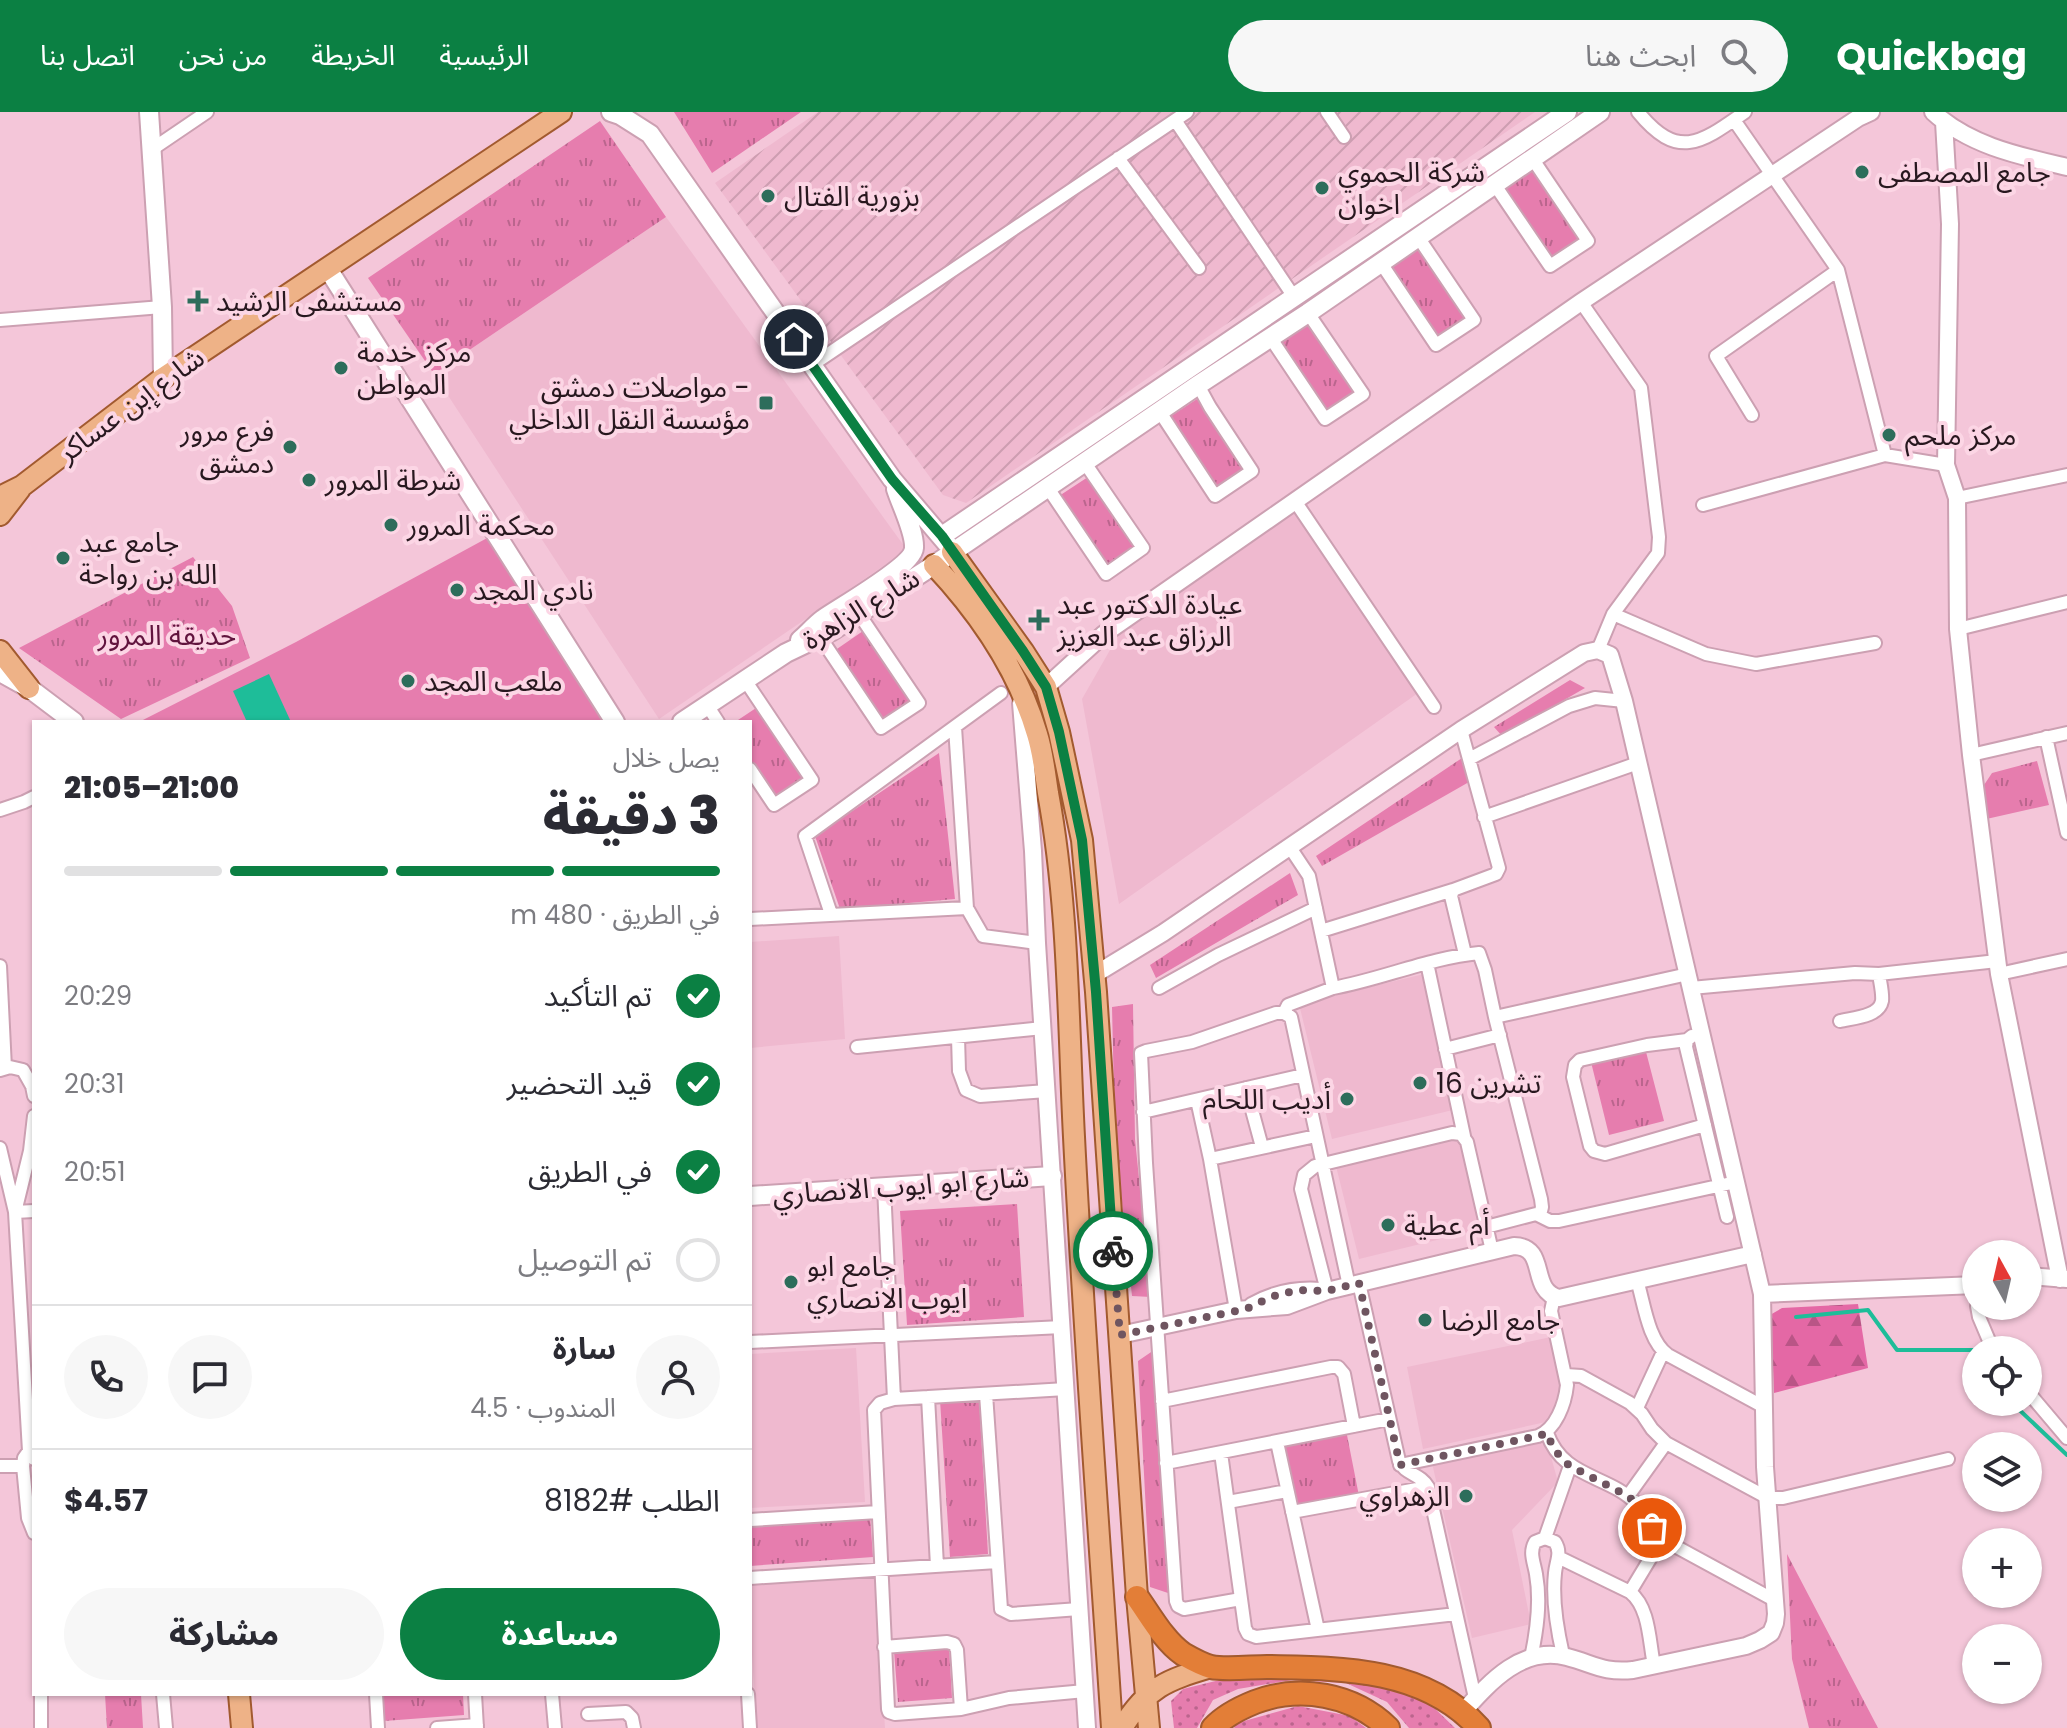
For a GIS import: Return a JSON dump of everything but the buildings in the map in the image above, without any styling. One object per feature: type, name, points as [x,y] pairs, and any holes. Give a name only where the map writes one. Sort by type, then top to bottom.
[{"type":"highway","points":[[1137,1597],[1170,1642],[1183,1654],[1211,1667],[1358,1670],[1418,1687],[1472,1713]]},
{"type":"highway","points":[[1213,1728],[1241,1707],[1268,1697],[1297,1693],[1326,1695],[1354,1704],[1388,1728]]},
{"type":"main road","points":[[149,112],[162,307],[163,378]]},
{"type":"main road","name":"شارع إبن عساكر","points":[[0,497],[22,486],[163,378],[328,269],[546,118],[561,112]]},
{"type":"main road","points":[[546,118],[578,112]]},
{"type":"main road","points":[[611,112],[650,134],[892,479],[947,544],[1046,687],[1082,840],[1149,1728]]},
{"type":"main road","points":[[947,544],[1294,297],[1567,112]]},
{"type":"main road","points":[[947,544],[1048,488],[1600,112]]},
{"type":"main road","points":[[328,269],[614,720]]},
{"type":"main road","name":"شارع الزاهرة","points":[[786,653],[821,621],[896,571],[914,553],[913,540],[892,479]]},
{"type":"main road","points":[[0,515],[22,486]]},
{"type":"main road","name":"شارع الزاهرة","points":[[685,720],[786,653],[859,614],[934,565],[947,544]]},
{"type":"main road","points":[[934,565],[984,624],[1010,689],[1038,736],[1058,854],[1065,925],[1083,1304],[1112,1728]]},
{"type":"main road","points":[[0,651],[29,688]]},
{"type":"main road","points":[[0,672],[29,688],[71,720]]},
{"type":"main road","name":"شارع ابو ايوب الانصاري","points":[[752,1196],[1052,1176]]},
{"type":"main road","points":[[1106,1636],[1114,1649],[1120,1652],[1132,1649],[1141,1637]]},
{"type":"main road","points":[[1122,1728],[1147,1695],[1159,1686],[1211,1667]]},
{"type":"main road","points":[[239,1696],[242,1728]]},
{"type":"street","points":[[151,150],[207,112]]},
{"type":"street","points":[[812,365],[1187,112]]},
{"type":"street","points":[[1327,112],[1344,137]]},
{"type":"street","points":[[1638,112],[1662,136],[1687,143],[1712,135],[1739,116],[1772,176],[1838,270],[1885,455]]},
{"type":"street","points":[[1046,687],[1104,634],[1581,302],[1871,112]]},
{"type":"street","points":[[1938,117],[1988,147],[2067,167]]},
{"type":"street","points":[[1938,117],[1950,224],[1946,465],[1957,498],[1958,629],[1971,755],[1998,968],[2063,1279]]},
{"type":"street","points":[[1175,120],[1294,297]]},
{"type":"street","points":[[1118,158],[1199,268]]},
{"type":"street","points":[[1495,185],[1550,266],[1588,241],[1532,158]]},
{"type":"street","points":[[1381,263],[1436,345],[1474,320],[1418,237]]},
{"type":"street","points":[[1752,415],[1716,356],[1838,270]]},
{"type":"street","points":[[1581,302],[1641,388],[1659,537],[1658,553],[1613,614],[1598,650]]},
{"type":"street","points":[[0,320],[162,307]]},
{"type":"street","points":[[1270,337],[1325,419],[1363,394],[1308,313]]},
{"type":"street","points":[[1160,412],[1215,496],[1252,471],[1198,385]]},
{"type":"street","points":[[1703,505],[1885,455],[1946,465]]},
{"type":"street","points":[[1048,488],[1106,574],[1143,548],[1085,463]]},
{"type":"street","points":[[1957,498],[2067,475]]},
{"type":"street","points":[[1295,501],[1434,707]]},
{"type":"street","points":[[1958,629],[2067,602]]},
{"type":"street","points":[[820,637],[881,728],[919,703],[859,614]]},
{"type":"street","points":[[1613,614],[1706,654],[1756,664],[1875,643]]},
{"type":"street","points":[[1094,975],[1163,933],[1461,730],[1584,653],[1598,650],[1610,655],[1624,701],[1689,981],[1694,1036],[1722,1120],[1728,1184],[1727,1217]]},
{"type":"street","points":[[745,680],[812,780],[774,805],[752,772]]},
{"type":"street","points":[[831,914],[805,836],[1010,689],[1033,851],[1087,1728]]},
{"type":"street","points":[[1469,759],[1569,706],[1595,698],[1624,701]]},
{"type":"street","points":[[707,705],[717,720]]},
{"type":"street","points":[[955,727],[967,908],[983,936],[1037,943]]},
{"type":"street","points":[[1321,931],[1453,890],[1498,872],[1461,730]]},
{"type":"street","points":[[1971,755],[2067,733]]},
{"type":"street","points":[[2046,737],[2067,833]]},
{"type":"street","points":[[1484,817],[1638,763]]},
{"type":"street","points":[[0,810],[32,798]]},
{"type":"street","points":[[1289,846],[1309,876],[1333,988]]},
{"type":"street","points":[[1453,890],[1451,896],[1465,954]]},
{"type":"street","points":[[752,919],[967,908]]},
{"type":"street","points":[[1159,988],[1218,955],[1316,908]]},
{"type":"street","points":[[1284,1013],[1288,1005],[1333,988],[1479,953],[1541,1199],[1540,1215]]},
{"type":"street","points":[[1495,1017],[1689,981],[1998,968],[2067,959]]},
{"type":"street","points":[[1427,963],[1492,1251]]},
{"type":"street","points":[[0,966],[2,1069],[23,1070],[32,1086]]},
{"type":"street","points":[[1840,1021],[1874,1012],[1879,1007],[1882,1002],[1879,974]]},
{"type":"street","points":[[1241,1599],[1187,1609],[1180,1608],[1176,1603],[1156,1327],[1141,1053],[1192,1042],[1276,1013],[1284,1013],[1291,1017],[1322,1164],[1400,1465],[1408,1473],[1422,1479],[1428,1487],[1456,1614],[1472,1713]]},
{"type":"street","points":[[857,1047],[1043,1028]]},
{"type":"street","points":[[1445,1049],[1500,1035]]},
{"type":"street","points":[[1472,1713],[1507,1668],[1521,1660],[1563,1655],[1605,1670],[1618,1671],[1746,1646],[1771,1633],[1775,1623],[1764,1407],[1762,1294],[1753,1254],[1705,1125],[1686,1047],[1694,1036]]},
{"type":"street","points":[[1694,1036],[1580,1060],[1575,1065],[1573,1077],[1590,1146],[1594,1151],[1605,1154],[1722,1120]]},
{"type":"street","points":[[958,1037],[959,1071],[966,1090],[980,1096],[1047,1091]]},
{"type":"street","points":[[1143,1112],[1303,1075]]},
{"type":"street","points":[[1246,1088],[1262,1147]]},
{"type":"street","points":[[1197,1100],[1241,1310]]},
{"type":"street","points":[[1327,1291],[1301,1189],[1308,1169],[1452,1133],[1464,1136]]},
{"type":"street","points":[[15,1212],[32,1134]]},
{"type":"street","points":[[1210,1159],[1316,1136]]},
{"type":"street","points":[[0,1148],[15,1212],[29,1459],[28,1518],[32,1528]]},
{"type":"street","points":[[1486,1227],[1533,1215],[1559,1221],[1728,1184]]},
{"type":"street","points":[[884,1187],[894,1399]]},
{"type":"street","points":[[15,1212],[32,1211]]},
{"type":"street","points":[[1120,1335],[1241,1310],[1287,1306],[1327,1291],[1520,1246],[1530,1251],[1543,1286],[1554,1297],[1753,1254]]},
{"type":"street","points":[[2042,1277],[2063,1279]]},
{"type":"street","points":[[2042,1283],[2063,1279]]},
{"type":"street","points":[[1637,1280],[1655,1342],[1663,1352],[1764,1407]]},
{"type":"street","points":[[1762,1294],[1962,1285]]},
{"type":"street","points":[[1400,1465],[1547,1433],[1566,1394],[1566,1375],[1551,1311],[1554,1297]]},
{"type":"street","points":[[752,1342],[1062,1327]]},
{"type":"street","points":[[1637,1408],[1663,1352]]},
{"type":"street","points":[[1162,1401],[1338,1367],[1344,1374],[1354,1426]]},
{"type":"street","points":[[1566,1375],[1581,1376],[1637,1408],[1666,1443],[1768,1498],[1783,1498],[1948,1459]]},
{"type":"street","points":[[1066,1389],[894,1399],[880,1403],[874,1410],[884,1647],[889,1712],[895,1714],[961,1709],[1009,1698],[1085,1691]]},
{"type":"street","points":[[986,1394],[1000,1606],[1004,1612],[1011,1614],[1079,1609]]},
{"type":"street","points":[[928,1397],[937,1566]]},
{"type":"street","points":[[2042,1409],[2067,1438]]},
{"type":"street","points":[[1166,1463],[1389,1419]]},
{"type":"street","points":[[1547,1433],[1554,1449],[1570,1466],[1628,1496],[1642,1509],[1662,1539],[1776,1601]]},
{"type":"street","points":[[1277,1442],[1318,1630]]},
{"type":"street","points":[[1628,1496],[1666,1443]]},
{"type":"street","points":[[1221,1453],[1248,1634],[1318,1630],[1456,1614]]},
{"type":"street","points":[[0,1466],[29,1459]]},
{"type":"street","points":[[1545,1538],[1570,1466]]},
{"type":"street","points":[[1292,1512],[1428,1487]]},
{"type":"street","points":[[1228,1502],[1287,1491]]},
{"type":"street","points":[[752,1520],[878,1512]]},
{"type":"street","points":[[1531,1658],[1538,1618],[1538,1594],[1531,1552],[1535,1542],[1545,1538],[1551,1539],[1558,1547],[1556,1618],[1563,1655]]},
{"type":"street","points":[[1630,1592],[1662,1539]]},
{"type":"street","points":[[1558,1557],[1630,1592],[1642,1606],[1654,1665]]},
{"type":"street","points":[[752,1578],[997,1562]]},
{"type":"street","points":[[1538,1618],[1556,1618]]},
{"type":"street","points":[[884,1647],[954,1644],[961,1709]]},
{"type":"street","points":[[41,1696],[41,1728]]},
{"type":"street","points":[[163,1696],[166,1728]]},
{"type":"street","points":[[376,1696],[378,1728]]},
{"type":"street","points":[[437,1728],[477,1726],[475,1696]]},
{"type":"street","points":[[552,1696],[555,1728]]},
{"type":"street","points":[[748,1696],[750,1728]]},
{"type":"street","points":[[588,1714],[622,1711],[632,1718],[634,1728]]},
{"type":"shaded area","points":[[818,112],[1535,112],[966,503],[943,495],[715,183]]},
{"type":"shaded area","points":[[666,217],[907,550],[659,719],[434,374]]},
{"type":"shaded area","points":[[1295,512],[1418,693],[1119,904],[1082,699],[1118,636]]},
{"type":"shaded area","points":[[269,674],[290,720],[246,720],[233,691]]},
{"type":"shaded area","points":[[839,936],[845,1039],[752,1048],[752,942]]},
{"type":"shaded area","points":[[1424,974],[1457,1109],[1332,1139],[1299,1004]]},
{"type":"shaded area","points":[[1463,1135],[1486,1228],[1359,1259],[1336,1166]]},
{"type":"shaded area","points":[[1551,1337],[1564,1392],[1546,1422],[1423,1449],[1407,1367]]},
{"type":"shaded area","points":[[856,1348],[865,1502],[752,1508],[752,1354]]},
{"type":"shaded area","points":[[1545,1435],[1558,1482],[1512,1530],[1531,1624],[1472,1638],[1432,1463]]},
{"type":"shaded area","points":[[875,1574],[885,1728],[757,1728],[752,1654],[752,1583]]},
{"type":"green space","points":[[674,112],[801,112],[712,173]]},
{"type":"green space","points":[[600,121],[666,217],[434,374],[368,278]]},
{"type":"green space","points":[[1532,169],[1581,241],[1552,260],[1503,188]]},
{"type":"green space","points":[[1418,248],[1466,320],[1437,339],[1389,267]]},
{"type":"green space","points":[[1307,322],[1355,394],[1326,413],[1278,341]]},
{"type":"green space","points":[[1197,399],[1245,471],[1216,490],[1168,418]]},
{"type":"green space","points":[[1088,477],[1136,548],[1107,568],[1059,496]]},
{"type":"green space","name":"نادي المجد","points":[[489,537],[602,720],[143,720],[296,642]]},
{"type":"green space","name":"حديقة المرور","points":[[193,557],[232,606],[250,658],[121,719],[19,648]]},
{"type":"green space","points":[[863,631],[911,703],[882,722],[834,651]]},
{"type":"green space","points":[[1570,680],[1585,688],[1502,736],[1494,727]]},
{"type":"green space","points":[[756,708],[804,780],[775,799],[752,764],[752,720],[738,720]]},
{"type":"green space","points":[[939,753],[955,899],[840,909],[815,836]]},
{"type":"green space","points":[[1462,758],[1469,782],[1322,866],[1316,856]]},
{"type":"green space","points":[[2037,761],[2049,805],[1982,820],[1980,791],[1992,773]]},
{"type":"green space","points":[[1290,873],[1298,895],[1156,978],[1150,965]]},
{"type":"green space","points":[[1133,1004],[1135,1139],[1151,1297],[1132,1296],[1115,1138],[1112,1007]]},
{"type":"green space","points":[[1645,1048],[1664,1121],[1609,1135],[1591,1062]]},
{"type":"green space","points":[[1017,1204],[1024,1317],[907,1325],[900,1211]]},
{"type":"green space","points":[[1858,1304],[1868,1368],[1774,1393],[1773,1368],[1763,1319],[1782,1308]]},
{"type":"green space","points":[[1157,1348],[1177,1596],[1150,1587],[1138,1361]]},
{"type":"green space","points":[[979,1398],[988,1554],[950,1557],[940,1400]]},
{"type":"green space","points":[[1346,1430],[1359,1496],[1296,1509],[1283,1443]]},
{"type":"green space","points":[[870,1515],[873,1557],[752,1566],[752,1524]]},
{"type":"green space","points":[[1787,1554],[1878,1728],[1809,1728],[1792,1659]]},
{"type":"green space","points":[[949,1646],[952,1698],[898,1702],[894,1651]]},
{"type":"green space","points":[[1333,1674],[1372,1682],[1425,1699],[1455,1728],[1409,1728],[1387,1702],[1346,1683],[1292,1680],[1238,1689],[1213,1700],[1197,1728],[1174,1728],[1171,1701],[1183,1689],[1236,1676]]},
{"type":"green space","points":[[105,1696],[141,1696],[143,1728],[107,1728]]},
{"type":"green space","points":[[382,1696],[463,1696],[464,1715],[384,1721]]},
{"type":"green space","points":[[1298,1706],[1350,1716],[1366,1728],[1234,1728],[1237,1723]]},
{"type":"waterway","points":[[1796,1317],[1868,1310],[1897,1350],[1962,1350]]},
{"type":"waterway","points":[[2026,1416],[2067,1455]]},
{"type":"way so far","points":[[1113,1251],[1120,1335],[1246,1309],[1285,1293],[1327,1291],[1359,1283],[1400,1465],[1547,1433],[1564,1461],[1628,1496],[1642,1509],[1652,1528]]},
{"type":"place","name":"جامع المصطفى","points":[[1862,172]]},
{"type":"place","name":"شركة الحموي اخوان","points":[[1322,188]]},
{"type":"place","name":"بزورية الفتال","points":[[768,196]]},
{"type":"place","name":"مستشفى الرشيد","points":[[198,301]]},
{"type":"place","name":"مركز خدمة المواطن","points":[[341,368]]},
{"type":"place","name":"مواصلات دمشق - مؤسسة النقل الداخلي","points":[[766,403]]},
{"type":"place","name":"مركز ملحم","points":[[1889,435]]},
{"type":"place","name":"فرع مرور دمشق","points":[[290,447]]},
{"type":"place","name":"شرطة المرور","points":[[309,480]]},
{"type":"place","name":"محكمة المرور","points":[[391,525]]},
{"type":"place","name":"جامع عبد الله بن رواحة","points":[[63,558]]},
{"type":"place","name":"نادي المجد","points":[[457,590]]},
{"type":"place","name":"عيادة الدكتور عبد الرزاق عبد العزيز","points":[[1039,620]]},
{"type":"place","name":"ملعب المجد","points":[[408,681]]},
{"type":"place","name":"16 تشرين","points":[[1420,1083]]},
{"type":"place","name":"أديب اللحام","points":[[1347,1099]]},
{"type":"place","name":"أم عطية","points":[[1388,1225]]},
{"type":"place","name":"جامع ابو ايوب الانصاري","points":[[791,1282]]},
{"type":"place","name":"جامع الرضا","points":[[1425,1320]]},
{"type":"place","name":"الزهراوي","points":[[1466,1496]]},
{"type":"route","points":[[794,339],[892,479],[942,536],[1046,687],[1082,840],[1096,992],[1113,1251]]}]
